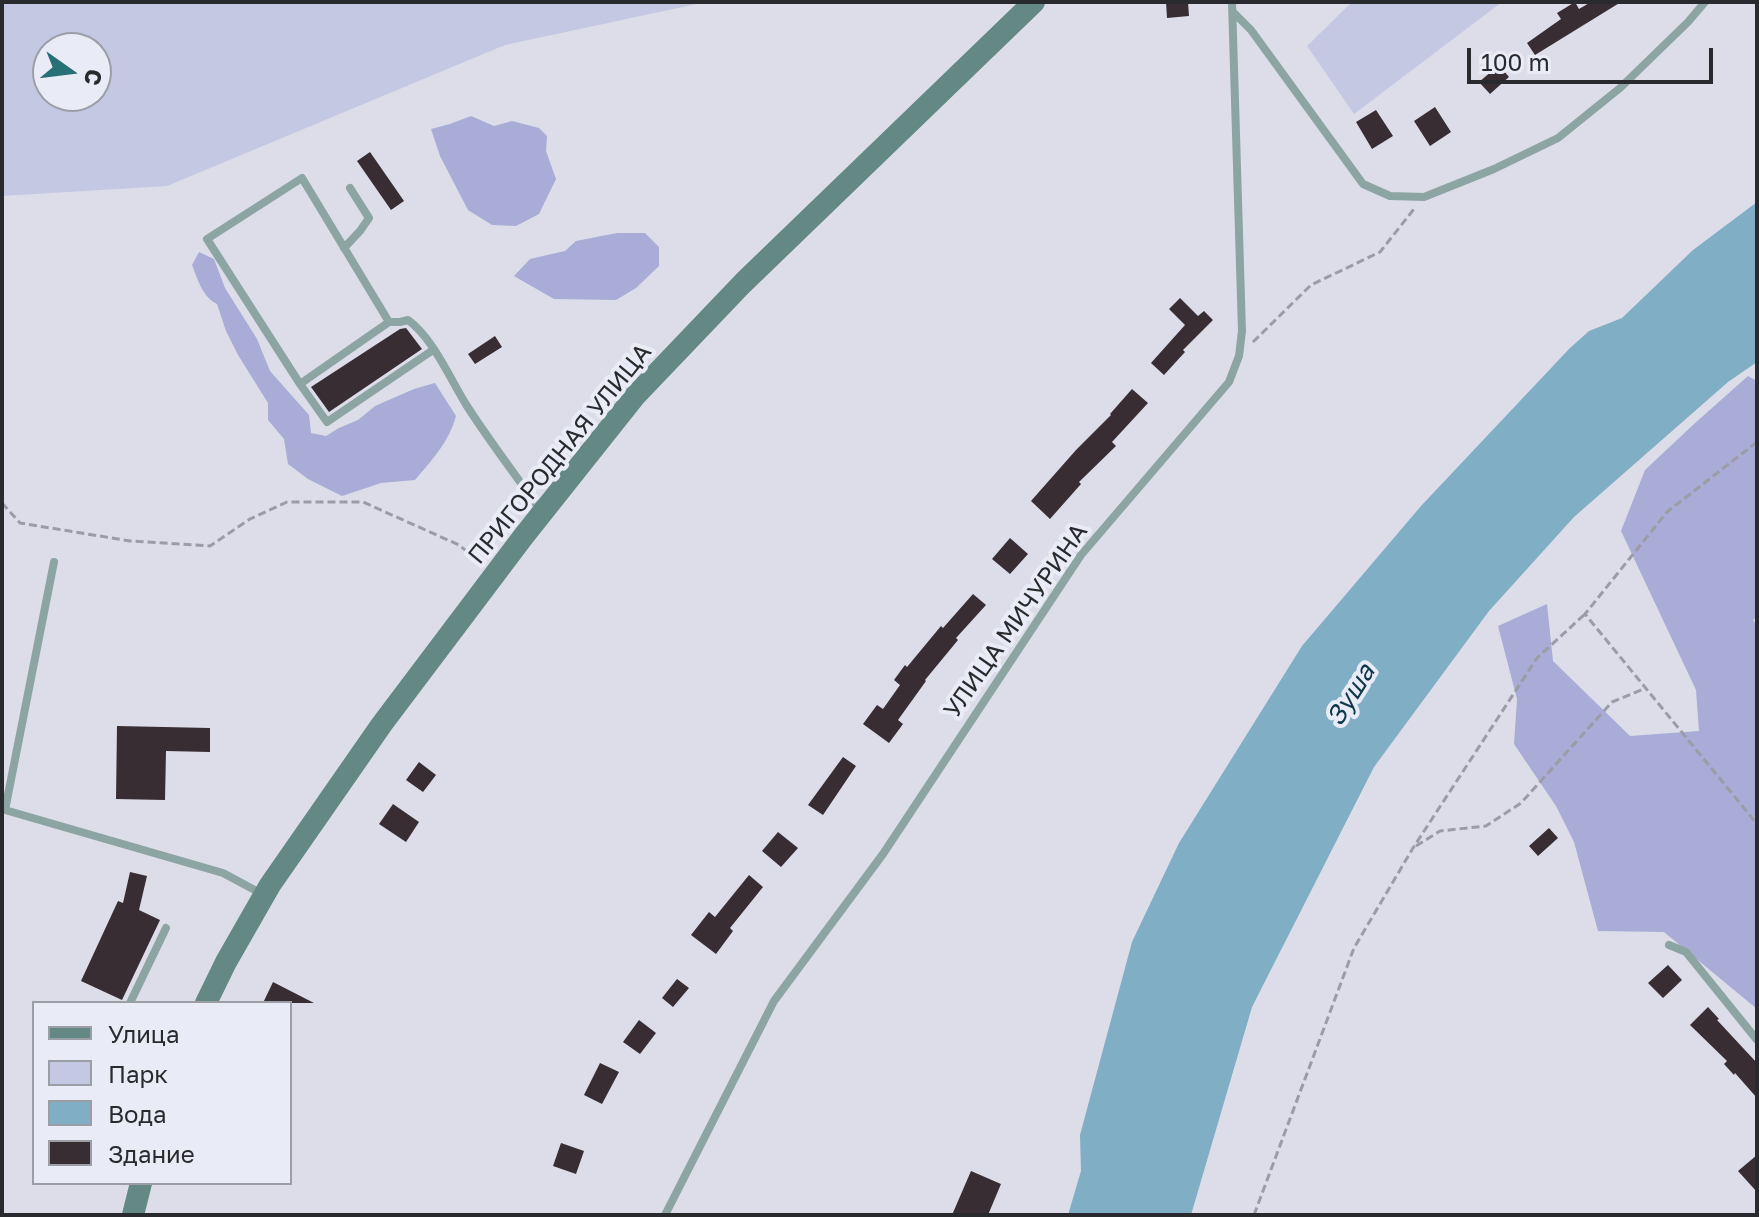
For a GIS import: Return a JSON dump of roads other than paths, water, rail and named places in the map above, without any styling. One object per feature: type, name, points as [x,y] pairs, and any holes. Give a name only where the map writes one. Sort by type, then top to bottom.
[{"type":"street","name":"ПРИГОРОДНАЯ УЛИЦА","points":[[207,1001],[264,895],[382,724],[635,396],[743,283],[1034,2]]},
{"type":"street","points":[[133,1215],[140,1185]]},
{"type":"lane","name":"УЛИЦА МИЧУРИНА","points":[[1232,7],[1363,184],[1390,196],[1424,197],[1494,169],[1558,138],[1620,88],[1705,2]]},
{"type":"lane","name":"УЛИЦА МИЧУРИНА","points":[[665,1215],[774,1001],[883,854],[1081,555],[1229,382],[1239,356],[1242,331],[1232,7]]},
{"type":"lane","points":[[389,322],[302,178],[207,239],[327,422],[433,350]]},
{"type":"lane","points":[[344,248],[369,218],[350,188]]},
{"type":"lane","points":[[300,384],[389,322],[408,320],[433,350],[469,409],[543,512]]},
{"type":"lane","points":[[54,562],[5,810],[223,873],[264,895]]},
{"type":"lane","points":[[131,1001],[166,928]]},
{"type":"lane","points":[[1669,945],[1686,952],[1757,1040]]},
{"type":"water","name":"Зуша","points":[[1757,202],[1757,362],[1728,382],[1574,517],[1489,611],[1374,767],[1252,1007],[1191,1215],[1068,1215],[1081,1171],[1080,1135],[1132,942],[1179,843],[1302,646],[1421,506],[1569,349],[1589,331],[1622,318],[1693,250]]}]
